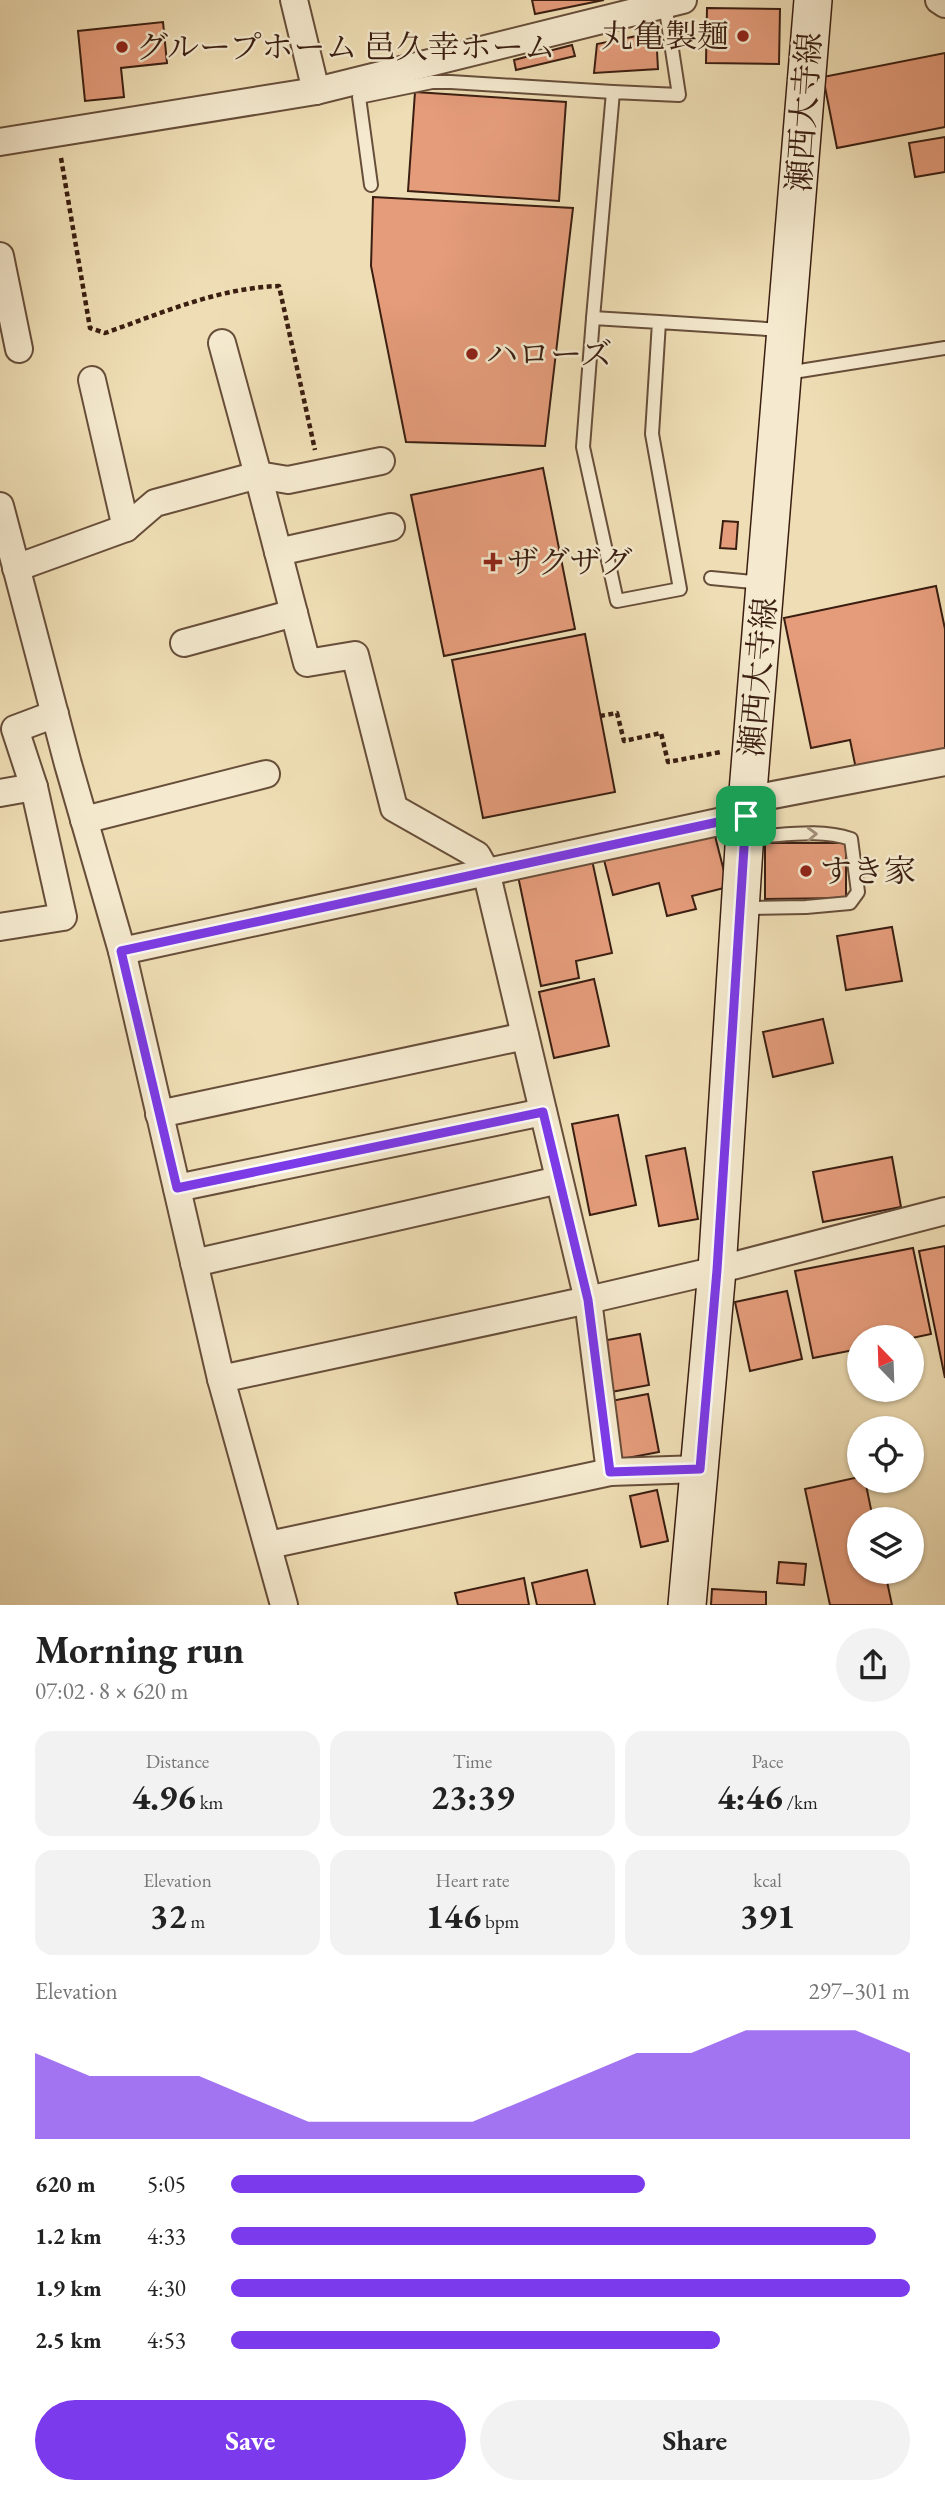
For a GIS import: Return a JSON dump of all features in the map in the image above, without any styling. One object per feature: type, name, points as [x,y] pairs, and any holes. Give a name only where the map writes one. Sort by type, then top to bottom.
[{"type":"main road","name":"瀬西大寺線","points":[[687,1605],[718,1262],[746,818],[813,0]]},
{"type":"street","points":[[295,0],[316,91]]},
{"type":"street","points":[[939,0],[945,4]]},
{"type":"street","points":[[0,142],[316,91],[671,1]]},
{"type":"street","points":[[0,256],[19,349]]},
{"type":"street","points":[[222,343],[307,663],[355,654],[394,808],[477,855],[486,871],[559,1180],[595,1298],[610,1472]]},
{"type":"street","points":[[92,380],[126,528]]},
{"type":"street","points":[[16,568],[126,528],[155,503],[258,475],[288,480],[381,461]]},
{"type":"street","points":[[0,506],[121,951],[221,1379],[284,1605]]},
{"type":"street","points":[[278,552],[391,527]]},
{"type":"street","points":[[184,643],[294,613]]},
{"type":"street","points":[[0,927],[63,917],[33,787],[15,729],[55,714]]},
{"type":"street","points":[[121,951],[486,871],[746,818],[945,762]]},
{"type":"street","points":[[84,820],[266,774]]},
{"type":"street","points":[[0,793],[33,787]]},
{"type":"street","points":[[159,1114],[525,1037]]},
{"type":"street","points":[[177,1188],[543,1112]]},
{"type":"street","points":[[194,1263],[559,1180]]},
{"type":"street","points":[[595,1298],[599,1282],[718,1262],[945,1211]]},
{"type":"street","points":[[221,1379],[595,1298]]},
{"type":"street","points":[[269,1545],[610,1472],[700,1469]]},
{"type":"lane","points":[[372,185],[359,97],[442,82],[679,95],[671,1]]},
{"type":"lane","points":[[613,92],[583,447],[617,601],[680,589],[652,434],[659,322]]},
{"type":"lane","points":[[593,318],[787,330]]},
{"type":"lane","points":[[783,374],[945,348]]},
{"type":"lane","points":[[711,578],[766,584]]},
{"type":"lane","points":[[740,908],[850,903],[858,892],[851,839],[746,818]]},
{"type":"path","points":[[57,133],[90,328],[105,332],[213,296],[250,287],[279,286],[321,474]]},
{"type":"path","points":[[600,716],[617,713],[624,741],[661,733],[668,762],[752,746]]},
{"type":"building","points":[[532,0],[604,0],[535,14]]},
{"type":"building","name":"丸亀製麺","points":[[707,8],[780,9],[779,64],[706,63]]},
{"type":"building","name":"グループホーム 邑久幸ホーム","points":[[163,22],[167,63],[121,68],[124,97],[85,101],[78,31]]},
{"type":"building","points":[[656,32],[658,69],[594,73],[597,44]]},
{"type":"building","points":[[572,45],[575,56],[516,70],[514,60]]},
{"type":"building","points":[[945,53],[945,127],[837,148],[823,77]]},
{"type":"building","points":[[415,92],[566,102],[559,201],[408,191]]},
{"type":"building","points":[[945,137],[945,172],[915,177],[909,143]]},
{"type":"building","name":"ハローズ","points":[[373,197],[573,208],[545,446],[406,442],[371,266]]},
{"type":"building","name":"ザグザグ","points":[[543,468],[575,629],[444,656],[411,495]]},
{"type":"building","points":[[723,521],[738,522],[736,549],[720,548]]},
{"type":"building","points":[[936,586],[945,629],[945,751],[856,769],[850,740],[811,748],[784,618]]},
{"type":"building","points":[[585,634],[615,792],[483,818],[452,660]]},
{"type":"building","points":[[713,828],[728,887],[692,896],[696,909],[667,916],[659,883],[613,895],[603,856]]},
{"type":"building","name":"すき家","points":[[765,843],[846,843],[846,898],[765,899]]},
{"type":"building","points":[[592,860],[612,953],[576,961],[579,978],[541,986],[518,876]]},
{"type":"building","points":[[892,927],[902,981],[846,990],[837,936]]},
{"type":"building","points":[[594,979],[609,1046],[554,1058],[539,992]]},
{"type":"building","points":[[823,1019],[833,1063],[773,1077],[763,1032]]},
{"type":"building","points":[[618,1115],[636,1205],[590,1215],[572,1124]]},
{"type":"building","points":[[685,1148],[698,1219],[659,1226],[646,1156]]},
{"type":"building","points":[[892,1157],[901,1207],[823,1222],[813,1172]]},
{"type":"building","points":[[945,1246],[945,1378],[919,1251]]},
{"type":"building","points":[[913,1248],[931,1334],[924,1335],[924,1325],[847,1325],[847,1351],[813,1358],[795,1271]]},
{"type":"building","points":[[787,1291],[802,1359],[750,1371],[735,1302]]},
{"type":"building","points":[[640,1334],[649,1385],[611,1392],[602,1341]]},
{"type":"building","points":[[648,1394],[659,1452],[622,1459],[611,1401]]},
{"type":"building","points":[[847,1480],[847,1493],[868,1493],[871,1507],[847,1507],[847,1584],[888,1584],[892,1605],[830,1605],[805,1489]]},
{"type":"building","points":[[657,1490],[668,1541],[641,1547],[630,1496]]},
{"type":"building","points":[[779,1562],[806,1564],[804,1585],[777,1583]]},
{"type":"building","points":[[587,1570],[595,1605],[537,1605],[532,1583]]},
{"type":"building","points":[[524,1578],[529,1605],[458,1605],[455,1593]]},
{"type":"building","points":[[712,1589],[766,1592],[766,1605],[711,1605]]},
{"type":"place","name":"丸亀製麺","points":[[743,36]]},
{"type":"place","name":"グループホーム 邑久幸ホーム","points":[[122,47]]},
{"type":"place","name":"ハローズ","points":[[472,354]]},
{"type":"place","name":"ザグザグ","points":[[493,562]]},
{"type":"place","name":"すき家","points":[[806,871]]},
{"type":"route","points":[[746,816],[717,1270],[700,1469],[610,1472],[588,1300],[543,1112],[177,1188],[121,951],[746,816]]}]
